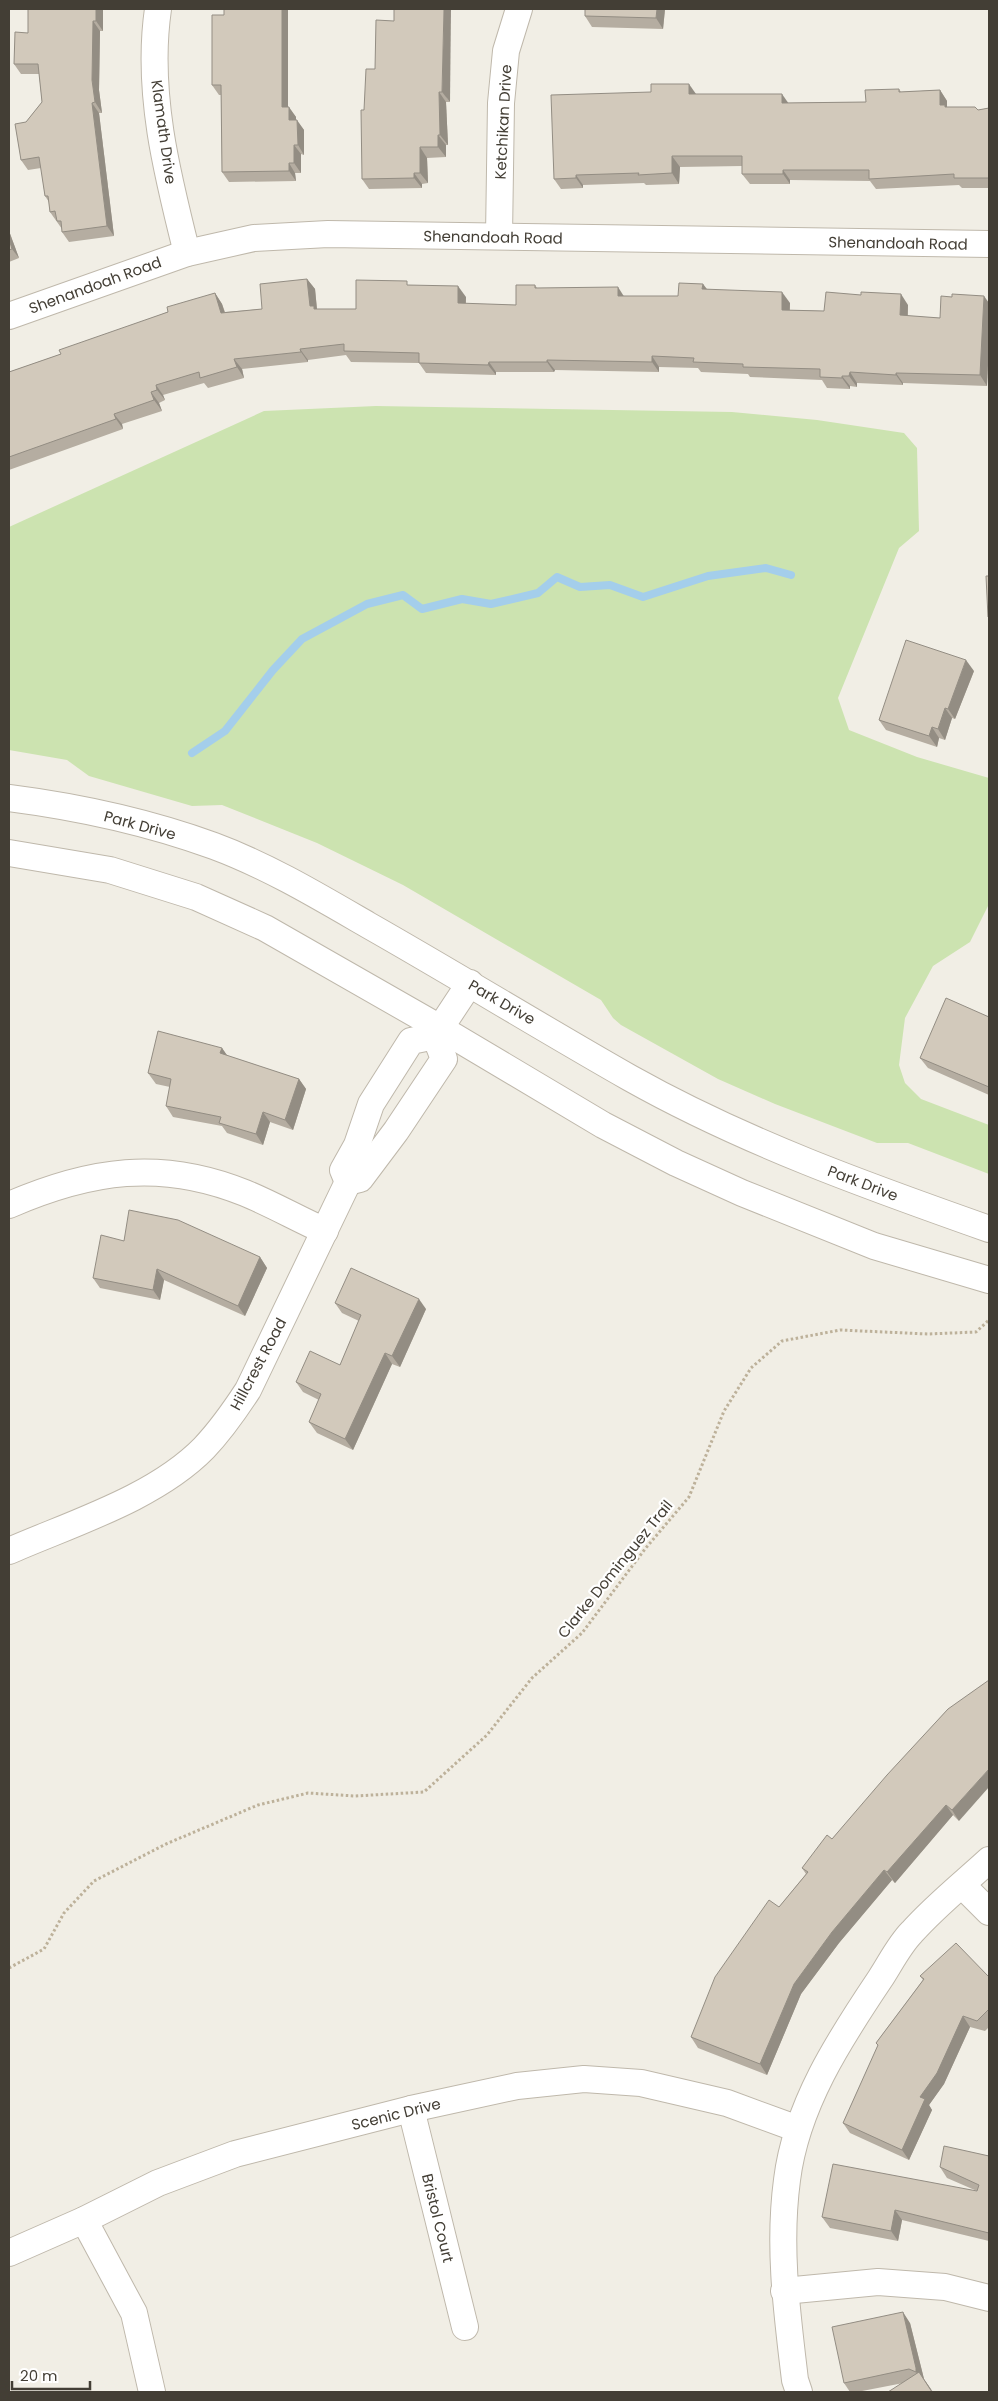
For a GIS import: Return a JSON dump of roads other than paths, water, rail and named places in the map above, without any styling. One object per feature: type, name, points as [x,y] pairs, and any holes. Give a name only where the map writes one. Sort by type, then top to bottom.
[{"type":"street","name":"Klamath Drive","points":[[158,9],[155,90],[164,151],[187,253]]},
{"type":"street","name":"Ketchikan Drive","points":[[498,236],[501,103],[506,51],[519,9]]},
{"type":"street","name":"Shenandoah Road","points":[[9,316],[187,253],[254,238],[328,234],[989,244]]},
{"type":"street","name":"Park Drive","points":[[9,798],[123,818],[216,847],[289,880],[470,983],[630,1078],[700,1115],[763,1143],[895,1196],[989,1229]]},
{"type":"street","points":[[9,852],[110,870],[196,897],[265,928],[437,1032],[676,1164],[742,1193],[874,1246],[989,1280]]},
{"type":"street","points":[[348,1182],[360,1179],[395,1133],[444,1058],[437,1032],[470,983]]},
{"type":"street","name":"Hillcrest Road","points":[[9,1551],[148,1491],[177,1471],[204,1448],[228,1420],[248,1390],[348,1182],[343,1170],[357,1145],[371,1104],[411,1040],[437,1032]]},
{"type":"street","points":[[367,1116],[395,1133]]},
{"type":"street","points":[[9,1206],[57,1186],[116,1174],[152,1171],[188,1176],[236,1190],[325,1231]]},
{"type":"street","points":[[799,2392],[795,2380],[784,2291],[783,2238],[787,2179],[798,2129],[821,2074],[847,2027],[911,1933],[989,1860]]},
{"type":"street","points":[[962,1885],[989,1912]]},
{"type":"street","name":"Scenic Drive","points":[[9,2253],[84,2220],[158,2183],[235,2154],[411,2109],[517,2086],[584,2079],[641,2083],[727,2103],[798,2129]]},
{"type":"street","name":"Bristol Court","points":[[411,2109],[465,2328]]},
{"type":"street","points":[[84,2220],[134,2314],[152,2392]]},
{"type":"street","points":[[784,2291],[878,2282],[945,2287],[989,2298]]},
{"type":"waterway","points":[[192,753],[225,731],[273,670],[302,639],[367,604],[403,595],[422,609],[462,599],[491,604],[538,593],[557,577],[580,587],[610,585],[643,597],[708,576],[766,568],[791,575]]}]
